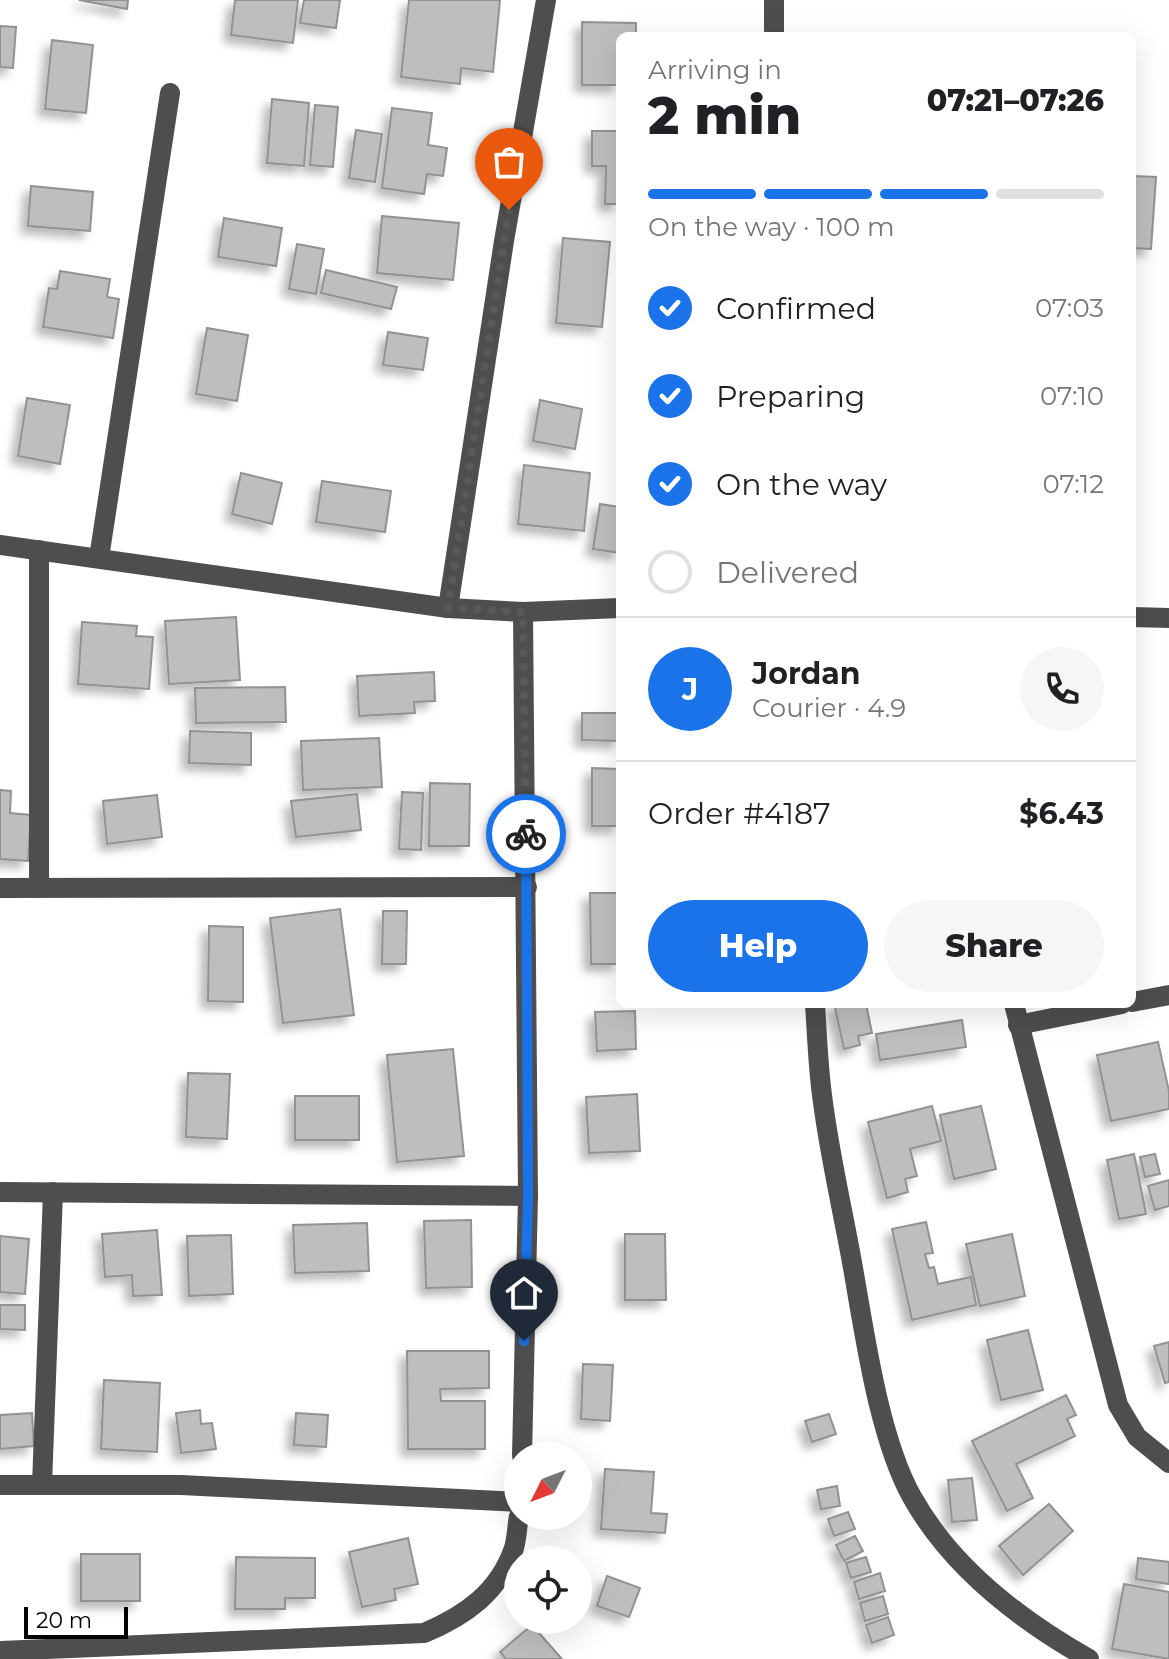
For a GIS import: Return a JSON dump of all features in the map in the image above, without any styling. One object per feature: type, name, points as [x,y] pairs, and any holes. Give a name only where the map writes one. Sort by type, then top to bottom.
[{"type":"street","points":[[448,608],[504,241],[546,0]]},
{"type":"street","points":[[774,0],[774,32]]},
{"type":"street","points":[[99,558],[170,93]]},
{"type":"street","points":[[0,545],[448,608],[523,612],[616,608]]},
{"type":"street","points":[[39,550],[39,888]]},
{"type":"street","points":[[522,1442],[528,1196],[523,612]]},
{"type":"street","points":[[1136,617],[1169,618]]},
{"type":"street","points":[[0,888],[527,887]]},
{"type":"street","points":[[1136,1001],[1169,995]]},
{"type":"street","points":[[815,1008],[822,1096],[863,1324],[887,1436],[911,1496],[951,1554],[1000,1597],[1089,1659]]},
{"type":"street","points":[[1015,1008],[1118,1405],[1137,1437],[1169,1463]]},
{"type":"street","points":[[1018,1025],[1102,1008]]},
{"type":"street","points":[[0,1192],[528,1196]]},
{"type":"street","points":[[42,1485],[53,1192]]},
{"type":"street","points":[[0,1485],[181,1485],[504,1501]]},
{"type":"street","points":[[0,1651],[424,1633],[454,1621],[491,1591],[514,1547],[517,1530]]},
{"type":"building","points":[[79,0],[128,0],[127,9]]},
{"type":"building","points":[[235,0],[298,0],[293,43],[231,35]]},
{"type":"building","points":[[304,0],[340,0],[336,28],[300,23]]},
{"type":"building","points":[[409,0],[500,0],[493,72],[461,68],[460,84],[401,77]]},
{"type":"building","points":[[582,22],[636,23],[636,32],[616,32],[616,85],[582,85]]},
{"type":"building","points":[[0,26],[16,27],[13,68],[0,67]]},
{"type":"building","points":[[52,40],[93,45],[86,113],[45,109]]},
{"type":"building","points":[[272,99],[309,103],[304,166],[267,163]]},
{"type":"building","points":[[315,105],[338,107],[333,167],[310,165]]},
{"type":"building","points":[[392,108],[432,113],[428,145],[447,148],[443,176],[427,174],[424,194],[382,188]]},
{"type":"building","points":[[356,130],[382,134],[375,182],[349,178]]},
{"type":"building","points":[[592,131],[616,131],[616,204],[605,204],[606,166],[592,166]]},
{"type":"building","points":[[1136,176],[1156,177],[1151,249],[1136,248]]},
{"type":"building","points":[[31,186],[93,192],[90,231],[28,226]]},
{"type":"building","points":[[382,216],[459,223],[453,280],[377,273]]},
{"type":"building","points":[[224,218],[282,228],[276,266],[218,257]]},
{"type":"building","points":[[563,238],[610,242],[602,327],[556,323]]},
{"type":"building","points":[[297,244],[324,249],[316,294],[289,289]]},
{"type":"building","points":[[326,270],[397,287],[391,309],[321,293]]},
{"type":"building","points":[[60,271],[110,279],[107,297],[119,299],[113,338],[43,327],[49,288],[57,289]]},
{"type":"building","points":[[207,328],[248,335],[237,401],[196,394]]},
{"type":"building","points":[[388,332],[428,338],[423,370],[383,365]]},
{"type":"building","points":[[27,398],[70,405],[60,464],[18,456]]},
{"type":"building","points":[[540,400],[582,409],[575,449],[533,441]]},
{"type":"building","points":[[524,465],[590,473],[584,531],[518,524]]},
{"type":"building","points":[[241,473],[282,483],[272,524],[232,514]]},
{"type":"building","points":[[322,481],[391,491],[385,532],[316,522]]},
{"type":"building","points":[[600,504],[616,506],[616,552],[593,549]]},
{"type":"building","points":[[236,617],[240,680],[169,684],[165,621]]},
{"type":"building","points":[[82,622],[137,626],[136,636],[153,637],[149,689],[78,684]]},
{"type":"building","points":[[434,672],[435,701],[414,702],[415,713],[359,716],[357,676]]},
{"type":"building","points":[[285,687],[286,722],[196,723],[195,688]]},
{"type":"building","points":[[582,713],[616,713],[616,741],[582,740]]},
{"type":"building","points":[[190,731],[251,733],[251,765],[189,763]]},
{"type":"building","points":[[379,738],[382,787],[303,790],[301,741]]},
{"type":"building","points":[[592,768],[616,769],[616,826],[592,826]]},
{"type":"building","points":[[430,783],[470,784],[469,846],[429,846]]},
{"type":"building","points":[[0,790],[11,791],[10,813],[31,815],[28,861],[0,859]]},
{"type":"building","points":[[402,792],[423,793],[421,850],[399,849]]},
{"type":"building","points":[[357,794],[361,830],[296,837],[291,801]]},
{"type":"building","points":[[157,795],[162,837],[107,844],[103,801]]},
{"type":"building","points":[[590,893],[616,893],[616,964],[591,964]]},
{"type":"building","points":[[340,909],[354,1015],[283,1023],[270,918]]},
{"type":"building","points":[[383,911],[407,911],[406,964],[382,964]]},
{"type":"building","points":[[209,926],[243,927],[243,1002],[208,1001]]},
{"type":"building","points":[[835,1008],[867,1008],[872,1033],[858,1036],[860,1045],[844,1049]]},
{"type":"building","points":[[635,1011],[636,1049],[597,1051],[595,1012]]},
{"type":"building","points":[[962,1020],[966,1047],[880,1060],[876,1034]]},
{"type":"building","points":[[1158,1042],[1169,1091],[1169,1109],[1111,1121],[1097,1055]]},
{"type":"building","points":[[453,1049],[464,1156],[397,1162],[387,1055]]},
{"type":"building","points":[[188,1073],[230,1074],[227,1139],[186,1137]]},
{"type":"building","points":[[637,1094],[640,1151],[589,1153],[586,1097]]},
{"type":"building","points":[[295,1096],[359,1096],[359,1140],[295,1140]]},
{"type":"building","points":[[932,1106],[941,1141],[910,1149],[917,1176],[905,1179],[908,1192],[887,1198],[868,1122]]},
{"type":"building","points":[[981,1106],[996,1169],[954,1179],[940,1115]]},
{"type":"building","points":[[1134,1154],[1146,1214],[1119,1219],[1107,1160]]},
{"type":"building","points":[[1155,1154],[1160,1174],[1145,1177],[1140,1157]]},
{"type":"building","points":[[1169,1180],[1169,1206],[1155,1210],[1148,1186]]},
{"type":"building","points":[[471,1220],[472,1287],[426,1288],[424,1221]]},
{"type":"building","points":[[926,1222],[933,1253],[925,1254],[929,1268],[934,1267],[938,1284],[971,1277],[976,1305],[912,1320],[892,1229]]},
{"type":"building","points":[[367,1223],[369,1271],[295,1273],[293,1225]]},
{"type":"building","points":[[157,1230],[162,1295],[133,1296],[132,1275],[105,1277],[102,1234]]},
{"type":"building","points":[[625,1234],[665,1234],[666,1300],[625,1300]]},
{"type":"building","points":[[1012,1234],[1025,1296],[980,1306],[966,1244]]},
{"type":"building","points":[[231,1235],[233,1294],[189,1296],[187,1236]]},
{"type":"building","points":[[0,1236],[29,1239],[25,1294],[0,1292]]},
{"type":"building","points":[[0,1305],[25,1305],[25,1330],[0,1329]]},
{"type":"building","points":[[1028,1330],[1043,1390],[1001,1400],[987,1340]]},
{"type":"building","points":[[1169,1342],[1169,1382],[1165,1383],[1154,1346]]},
{"type":"building","points":[[407,1351],[489,1351],[489,1388],[440,1389],[441,1401],[485,1401],[485,1449],[408,1449]]},
{"type":"building","points":[[583,1364],[613,1365],[610,1421],[581,1419]]},
{"type":"building","points":[[104,1380],[160,1383],[157,1452],[101,1449]]},
{"type":"building","points":[[1066,1395],[1076,1415],[1067,1419],[1075,1436],[1016,1464],[1033,1498],[1007,1511],[972,1441]]},
{"type":"building","points":[[200,1410],[201,1424],[212,1423],[216,1449],[181,1453],[176,1413]]},
{"type":"building","points":[[32,1413],[34,1446],[0,1449],[0,1415]]},
{"type":"building","points":[[296,1413],[328,1415],[326,1447],[294,1445]]},
{"type":"building","points":[[829,1414],[836,1434],[812,1442],[805,1421]]},
{"type":"building","points":[[605,1469],[654,1472],[651,1513],[667,1514],[665,1533],[601,1529]]},
{"type":"building","points":[[972,1478],[977,1520],[952,1522],[948,1480]]},
{"type":"building","points":[[837,1486],[840,1506],[821,1509],[817,1490]]},
{"type":"building","points":[[1049,1504],[1073,1531],[1023,1575],[999,1546]]},
{"type":"building","points":[[848,1512],[855,1529],[834,1536],[828,1519]]},
{"type":"building","points":[[855,1536],[863,1551],[844,1561],[836,1545]]},
{"type":"building","points":[[408,1538],[418,1584],[394,1589],[396,1600],[362,1607],[349,1552]]},
{"type":"building","points":[[81,1554],[140,1554],[140,1601],[81,1601]]},
{"type":"building","points":[[236,1557],[315,1558],[315,1598],[285,1598],[285,1609],[235,1609]]},
{"type":"building","points":[[866,1557],[871,1572],[851,1578],[846,1563]]},
{"type":"building","points":[[1138,1558],[1169,1562],[1169,1584],[1136,1579]]},
{"type":"building","points":[[880,1573],[885,1591],[859,1599],[854,1582]]},
{"type":"building","points":[[607,1576],[640,1588],[629,1617],[597,1606]]},
{"type":"building","points":[[1124,1584],[1169,1592],[1169,1659],[1112,1649]]},
{"type":"building","points":[[883,1596],[888,1614],[865,1621],[860,1603]]},
{"type":"building","points":[[888,1617],[894,1635],[872,1643],[866,1625]]},
{"type":"building","points":[[521,1634],[540,1634],[562,1659],[506,1659],[500,1652]]},
{"type":"way so far","points":[[509,210],[448,608],[523,612],[526,834]]},
{"type":"route","points":[[524,1341],[528,1196],[526,834]]}]
